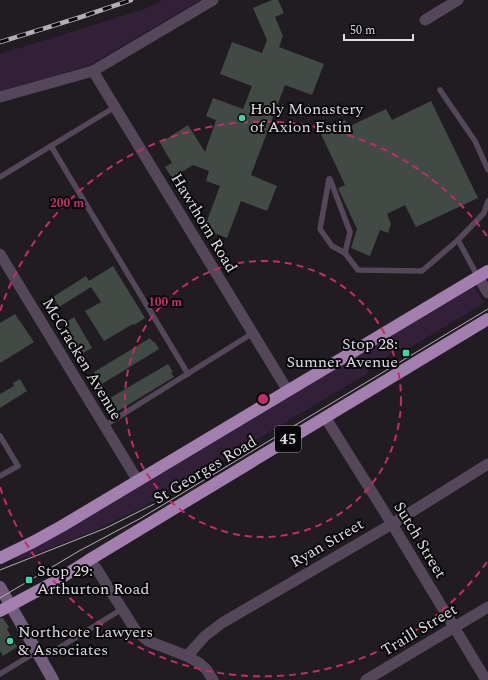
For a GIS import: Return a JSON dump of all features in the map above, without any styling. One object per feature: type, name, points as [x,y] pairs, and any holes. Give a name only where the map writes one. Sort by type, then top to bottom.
[{"type":"highway","name":"St Georges Road","points":[[0,558],[40,539],[483,274]]},
{"type":"highway","name":"St Georges Road","points":[[5,609],[56,581],[488,319]]},
{"type":"street","points":[[0,97],[93,71],[213,0]]},
{"type":"street","points":[[426,20],[458,0]]},
{"type":"street","name":"Hawthorn Road","points":[[93,71],[288,391]]},
{"type":"street","name":"McCracken Avenue","points":[[0,254],[138,481]]},
{"type":"street","points":[[483,274],[488,293]]},
{"type":"street","name":"Sutch Street","points":[[325,417],[392,524],[486,680]]},
{"type":"street","name":"Ryan Street","points":[[187,656],[205,636],[222,623],[392,524],[488,464]]},
{"type":"street","points":[[89,560],[96,568],[136,631],[148,641],[187,656],[199,663],[206,669],[213,680]]},
{"type":"street","points":[[0,587],[5,609],[39,656],[53,680]]},
{"type":"street","name":"Traill Street","points":[[366,680],[488,607]]},
{"type":"lane","points":[[440,90],[475,141],[488,170]]},
{"type":"lane","points":[[0,177],[115,107]]},
{"type":"lane","points":[[51,146],[188,374]]},
{"type":"lane","points":[[345,253],[350,232],[330,179],[320,229],[332,246],[345,253],[358,270],[422,271],[458,240],[484,213],[488,201]]},
{"type":"lane","points":[[458,240],[483,274]]},
{"type":"lane","points":[[104,426],[253,333]]},
{"type":"lane","points":[[0,436],[18,466],[0,476]]},
{"type":"lane","points":[[0,674],[39,656],[122,609]]},
{"type":"shaded area","points":[[163,0],[200,0],[88,66],[0,91],[0,54],[145,9]]},
{"type":"shaded area","points":[[473,285],[484,303],[406,350],[403,347],[367,369],[368,373],[143,507],[94,531],[17,561],[16,558]]},
{"type":"building","name":"Holy Monastery of Axion Estin","points":[[272,0],[278,0],[284,13],[275,17],[283,36],[279,47],[324,64],[312,95],[285,85],[251,175],[277,186],[267,211],[241,201],[227,238],[204,229],[220,186],[206,181],[209,171],[193,165],[172,178],[165,167],[172,163],[160,143],[188,125],[205,152],[216,120],[206,116],[213,98],[243,109],[252,86],[220,74],[232,42],[262,53],[267,40],[253,8]]},
{"type":"building","points":[[431,101],[478,198],[416,227],[405,205],[387,214],[391,224],[388,233],[380,230],[370,256],[351,248],[357,229],[338,188],[345,185],[320,132],[345,120],[348,127],[386,109],[392,120]]},
{"type":"building","points":[[113,266],[145,318],[104,341],[85,311],[101,302],[91,287],[59,307],[53,297],[86,276],[89,281]]},
{"type":"building","points":[[15,314],[34,342],[0,363],[0,323]]},
{"type":"building","points":[[74,317],[92,348],[83,353],[63,324]]},
{"type":"building","points":[[150,338],[159,349],[102,384],[94,372]]},
{"type":"building","points":[[168,364],[174,377],[118,411],[110,398]]},
{"type":"building","points":[[20,379],[27,391],[0,408],[0,394],[14,386],[13,383]]},
{"type":"building","points":[[0,618],[3,618],[9,627],[7,629],[17,647],[3,656],[0,651]]},
{"type":"tram line","points":[[0,598],[79,551],[141,518],[488,309]]},
{"type":"tram line","points":[[0,570],[106,528],[154,504]]},
{"type":"railway","points":[[0,42],[131,0]]},
{"type":"place","name":"Holy Monastery of Axion Estin","points":[[242,118]]},
{"type":"place","name":"Stop 28: Sumner Avenue","points":[[406,353]]},
{"type":"place","name":"Stop 29: Arthurton Road","points":[[29,580]]},
{"type":"place","name":"Northcote Lawyers & Associates","points":[[10,641]]}]
